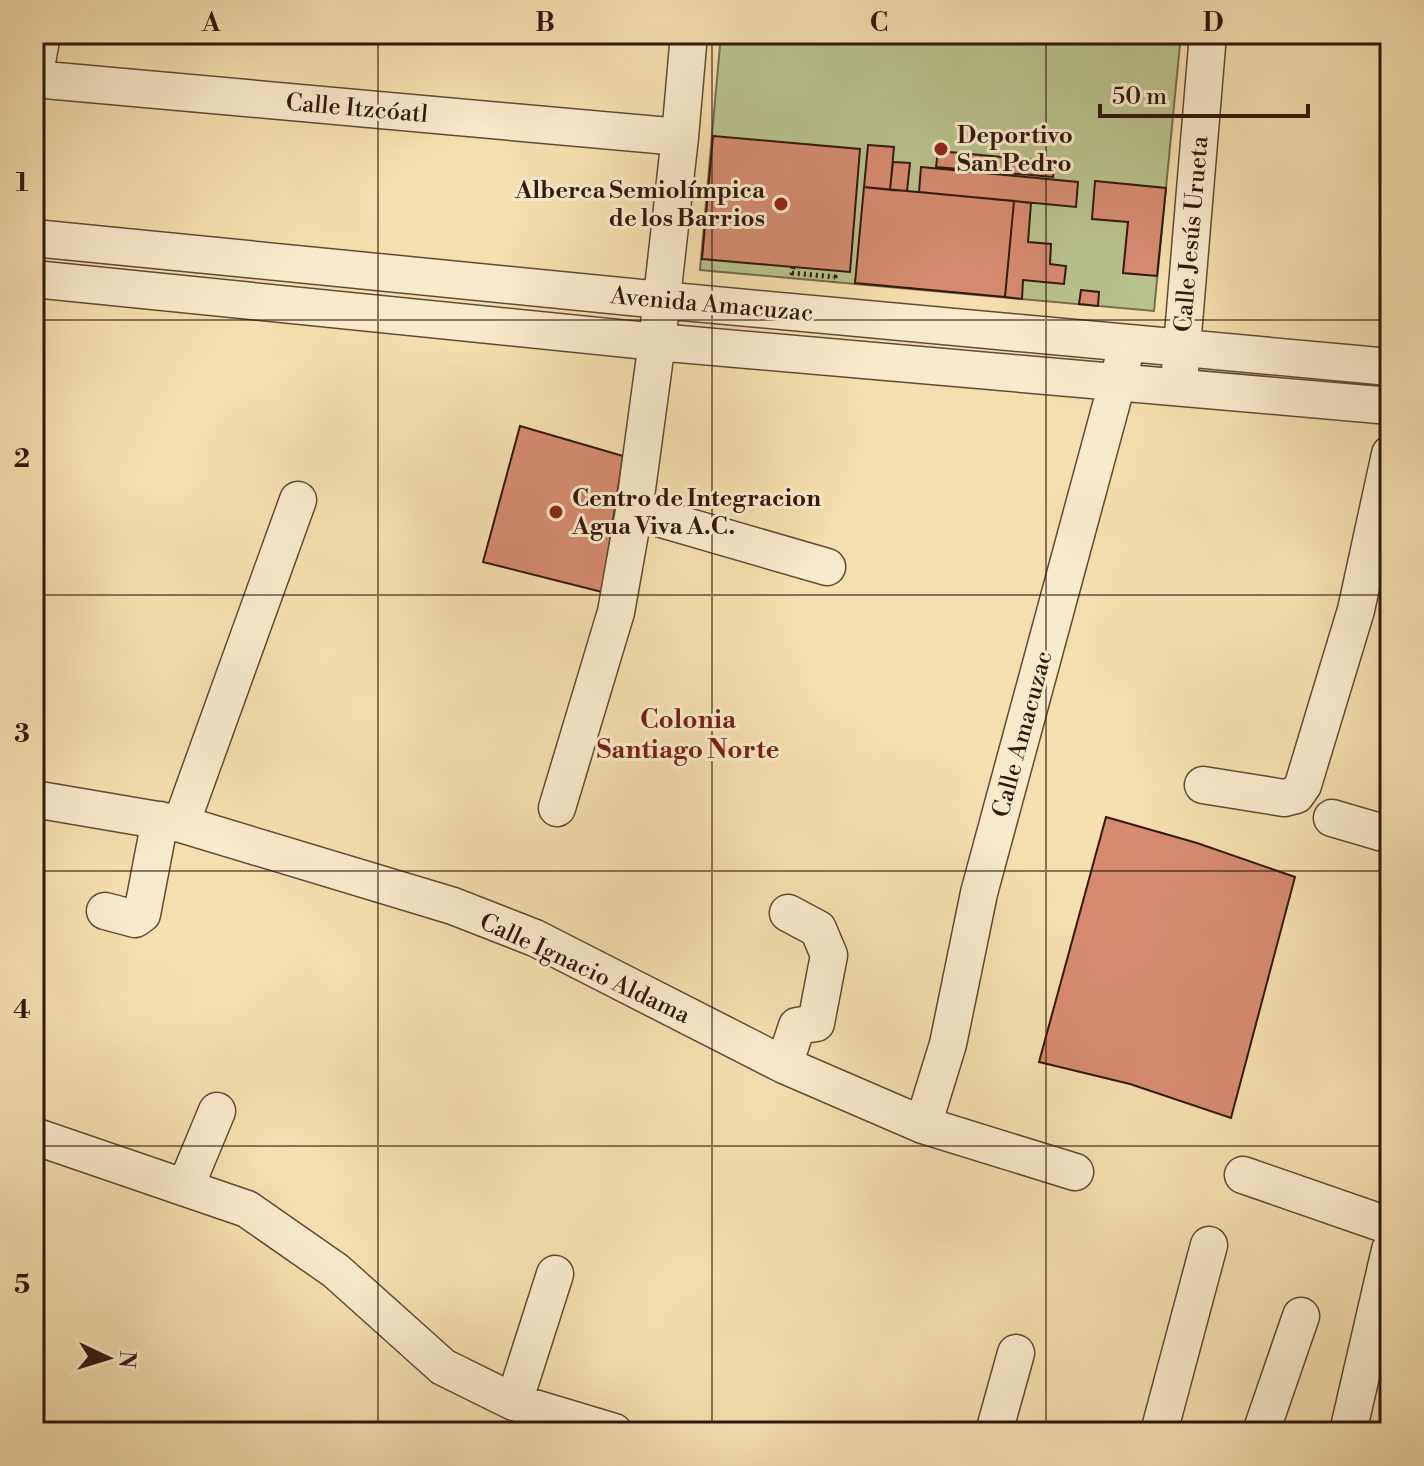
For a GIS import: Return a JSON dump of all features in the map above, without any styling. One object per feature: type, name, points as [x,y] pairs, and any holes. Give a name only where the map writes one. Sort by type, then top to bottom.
[{"type":"street","points":[[34,79],[42,34]]},
{"type":"street","points":[[557,808],[616,612],[634,511],[657,342],[689,34]]},
{"type":"street","name":"Calle Jesús Urueta","points":[[1180,387],[1208,34]]},
{"type":"street","name":"Calle Itzcóatl","points":[[34,79],[680,137]]},
{"type":"street","name":"Avenida Amacuzac","points":[[34,238],[1390,367]]},
{"type":"street","name":"Avenida Amacuzac","points":[[34,279],[657,342],[1390,406]]},
{"type":"street","name":"Calle Amacuzac","points":[[923,1125],[948,1044],[979,893],[1128,343]]},
{"type":"street","points":[[1203,785],[1284,798],[1296,795],[1303,785],[1356,610],[1390,454]]},
{"type":"street","points":[[105,911],[135,919],[142,914],[170,822],[298,500]]},
{"type":"street","points":[[634,511],[827,567]]},
{"type":"street","name":"Calle Ignacio Aldama","points":[[34,799],[170,822],[453,906],[535,938],[784,1065],[923,1125],[1075,1172]]},
{"type":"street","points":[[1332,818],[1390,835]]},
{"type":"street","points":[[784,1065],[797,1026],[816,1023],[829,955],[818,929],[788,913]]},
{"type":"street","points":[[185,1188],[217,1111]]},
{"type":"street","points":[[34,1136],[247,1209],[336,1271],[443,1367],[514,1402],[614,1432]]},
{"type":"street","points":[[1243,1175],[1390,1226]]},
{"type":"street","points":[[1159,1432],[1209,1245]]},
{"type":"street","points":[[1348,1432],[1390,1250]]},
{"type":"street","points":[[514,1402],[555,1274]]},
{"type":"street","points":[[1261,1432],[1301,1316]]},
{"type":"street","points":[[994,1432],[1016,1353]]},
{"type":"path","points":[[793,267],[792,273],[835,277],[834,282]]},
{"type":"green space","name":"Deportivo San Pedro","points":[[721,34],[1181,34],[1154,311],[700,270]]},
{"type":"building","name":"Alberca Semiolímpica de los Barrios","points":[[713,136],[860,149],[850,272],[702,259]]},
{"type":"building","points":[[868,145],[894,147],[890,190],[864,187]]},
{"type":"building","points":[[938,151],[1055,162],[1053,177],[936,167]]},
{"type":"building","points":[[893,162],[910,163],[907,191],[890,190]]},
{"type":"building","points":[[921,167],[1078,182],[1076,207],[919,192]]},
{"type":"building","points":[[1095,181],[1166,188],[1157,276],[1123,273],[1128,222],[1092,219]]},
{"type":"building","points":[[864,187],[1014,201],[1005,297],[855,283]]},
{"type":"building","points":[[1014,201],[1031,203],[1028,242],[1051,244],[1050,264],[1066,266],[1064,284],[1023,280],[1022,299],[1005,297]]},
{"type":"building","points":[[1081,290],[1099,292],[1098,306],[1079,304]]},
{"type":"building","name":"Centro de Integracion Agua Viva A.C.","points":[[520,426],[623,456],[602,592],[483,562]]},
{"type":"building","points":[[1106,817],[1197,843],[1295,877],[1231,1118],[1130,1084],[1039,1062]]},
{"type":"place","name":"Deportivo San Pedro","points":[[941,149]]},
{"type":"place","name":"Alberca Semiolímpica de los Barrios","points":[[781,204]]},
{"type":"place","name":"Centro de Integracion Agua Viva A.C.","points":[[556,512]]},
{"type":"district","name":"Colonia Santiago Norte","points":[[688,734]]}]
